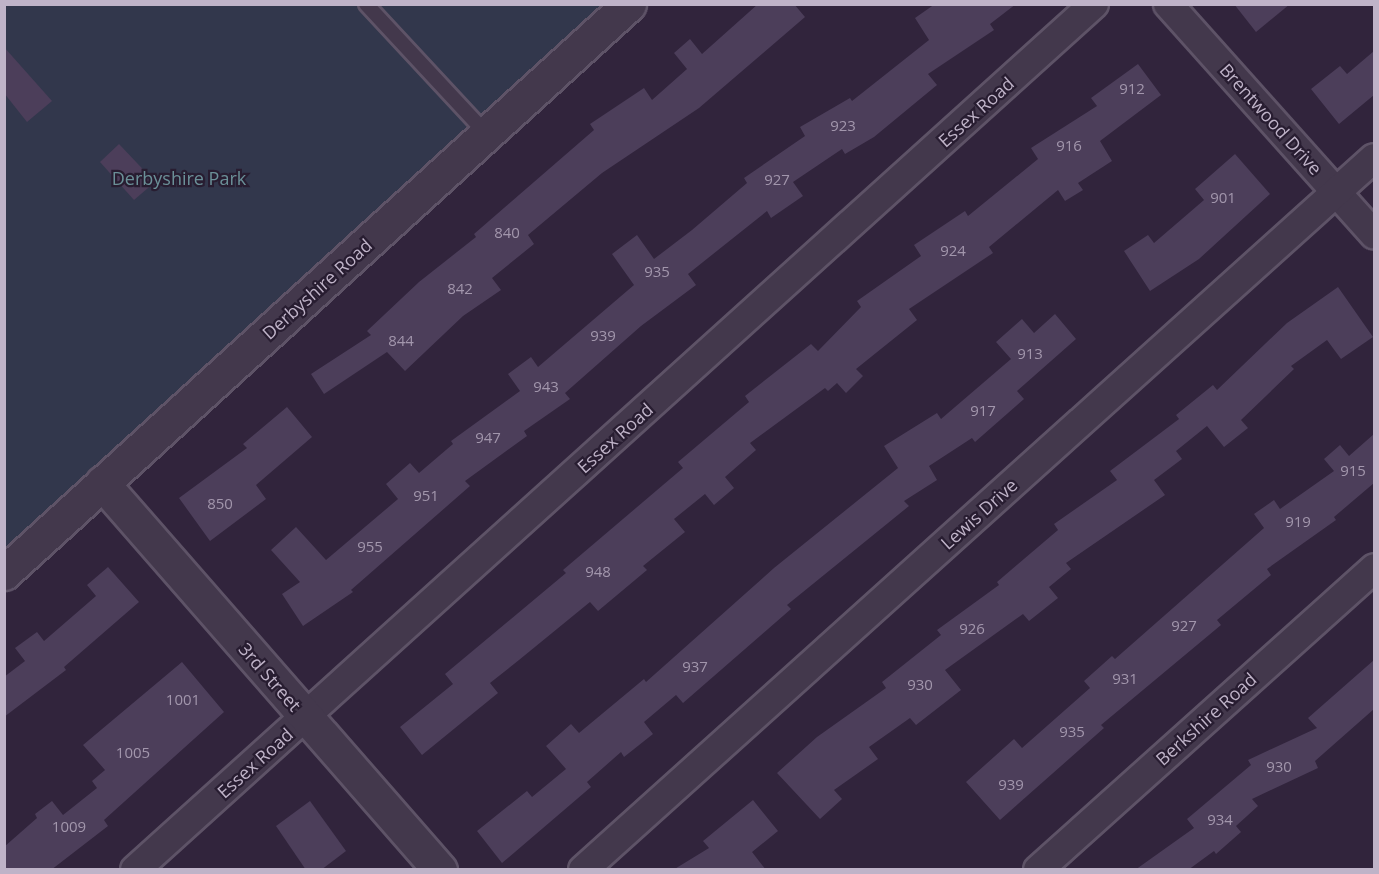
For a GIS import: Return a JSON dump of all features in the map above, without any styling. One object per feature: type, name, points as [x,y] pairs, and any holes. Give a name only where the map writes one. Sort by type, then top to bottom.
[{"type":"street","name":"Derbyshire Road","points":[[4,573],[488,135],[629,4]]},
{"type":"street","name":"Essex Road","points":[[135,870],[1094,4]]},
{"type":"street","name":"Brentwood Drive","points":[[1168,4],[1374,234]]},
{"type":"street","name":"Lewis Drive","points":[[583,870],[1374,158]]},
{"type":"street","name":"3rd Street","points":[[102,483],[440,870]]},
{"type":"street","name":"Berkshire Road","points":[[1038,870],[1374,568]]},
{"type":"lane","points":[[366,4],[488,135]]},
{"type":"green space","name":"Derbyshire Park","points":[[5,5],[629,5],[5,573]]},
{"type":"building","points":[[758,4],[794,4],[805,17],[699,108],[602,173],[528,235],[534,244],[492,278],[501,290],[463,316],[405,371],[387,352],[324,394],[311,374],[371,335],[367,331],[419,282],[476,237],[474,234],[594,130],[590,124],[644,88],[652,100],[687,69],[674,53],[690,39],[702,54]]},
{"type":"building","points":[[935,4],[1016,4],[990,24],[994,30],[928,74],[937,85],[874,137],[845,154],[842,149],[793,182],[803,196],[771,218],[767,211],[688,274],[696,285],[641,326],[565,393],[570,399],[524,431],[527,436],[465,481],[470,486],[351,590],[353,592],[303,626],[282,594],[300,582],[271,550],[296,527],[326,560],[398,499],[386,484],[410,463],[419,473],[453,444],[451,441],[520,391],[508,374],[531,357],[538,367],[634,285],[612,254],[637,235],[654,259],[692,230],[747,183],[744,178],[805,136],[800,127],[850,98],[852,101],[929,40],[915,18]]},
{"type":"building","points":[[1234,4],[1290,4],[1256,32]]},
{"type":"building","points":[[4,47],[52,101],[27,122],[4,93]]},
{"type":"building","points":[[1374,51],[1374,95],[1339,124],[1311,89],[1340,66],[1347,74]]},
{"type":"building","points":[[1138,64],[1161,95],[1100,141],[1112,161],[1078,183],[1083,190],[1065,201],[1058,190],[989,247],[993,253],[909,309],[917,320],[856,369],[863,376],[846,393],[837,383],[828,391],[825,388],[750,443],[756,450],[725,477],[734,488],[714,505],[705,494],[674,519],[685,532],[643,566],[647,570],[598,611],[590,602],[490,683],[498,693],[422,755],[400,727],[453,684],[445,674],[566,573],[563,570],[683,468],[678,462],[749,402],[745,396],[811,344],[818,351],[861,307],[857,301],[921,256],[914,245],[965,211],[968,216],[1038,159],[1031,148],[1097,106],[1091,98]]},
{"type":"building","points":[[119,144],[155,182],[134,200],[100,162]]},
{"type":"building","points":[[1235,154],[1270,194],[1199,259],[1150,291],[1124,251],[1148,235],[1154,243],[1204,200],[1195,189]]},
{"type":"building","points":[[1338,287],[1373,337],[1341,359],[1327,340],[1291,366],[1294,369],[1241,420],[1248,428],[1224,447],[1207,426],[1176,451],[1182,459],[1154,480],[1165,495],[1066,563],[1071,569],[1049,587],[1058,598],[1029,621],[1023,614],[945,670],[961,690],[916,725],[910,718],[869,747],[878,759],[834,790],[842,799],[820,819],[777,773],[817,737],[886,688],[882,682],[941,635],[937,630],[999,585],[997,582],[1058,530],[1054,524],[1117,480],[1110,471],[1179,419],[1176,415],[1213,385],[1217,390],[1287,323]]},
{"type":"building","points":[[1055,314],[1076,339],[1017,391],[1024,399],[975,442],[972,438],[929,466],[937,480],[904,501],[909,506],[787,605],[791,609],[683,703],[676,695],[644,722],[653,734],[624,757],[621,752],[587,782],[591,787],[502,863],[477,831],[527,791],[532,797],[566,769],[546,746],[571,724],[579,733],[644,679],[646,682],[774,568],[898,468],[884,446],[937,413],[941,419],[1011,359],[996,342],[1022,319],[1034,333]]},
{"type":"building","points":[[287,407],[312,437],[256,485],[266,499],[210,541],[179,498],[247,448],[243,444]]},
{"type":"building","points":[[1374,434],[1374,483],[1334,517],[1336,520],[1267,569],[1271,575],[1217,620],[1221,625],[1101,725],[1104,728],[1000,820],[966,782],[1014,739],[1022,748],[1090,688],[1084,681],[1112,656],[1115,659],[1264,528],[1254,514],[1274,500],[1280,509],[1334,471],[1324,459],[1340,445],[1349,456]]},
{"type":"building","points":[[108,567],[139,602],[64,667],[66,670],[4,717],[4,677],[25,661],[15,648],[37,632],[44,641],[96,596],[87,585]]},
{"type":"building","points":[[1374,660],[1374,709],[1315,761],[1318,768],[1252,799],[1258,806],[1236,826],[1241,832],[1216,854],[1214,851],[1188,870],[1135,870],[1194,828],[1187,819],[1251,765],[1248,760],[1317,728],[1308,718]]},
{"type":"building","points":[[182,662],[224,712],[104,820],[108,826],[51,870],[4,870],[4,847],[37,818],[35,814],[52,801],[63,815],[97,788],[92,781],[105,770],[83,745]]},
{"type":"building","points":[[753,800],[778,831],[752,852],[766,870],[673,870],[709,848],[703,841]]},
{"type":"building","points":[[310,801],[346,851],[321,870],[306,870],[276,826]]}]
